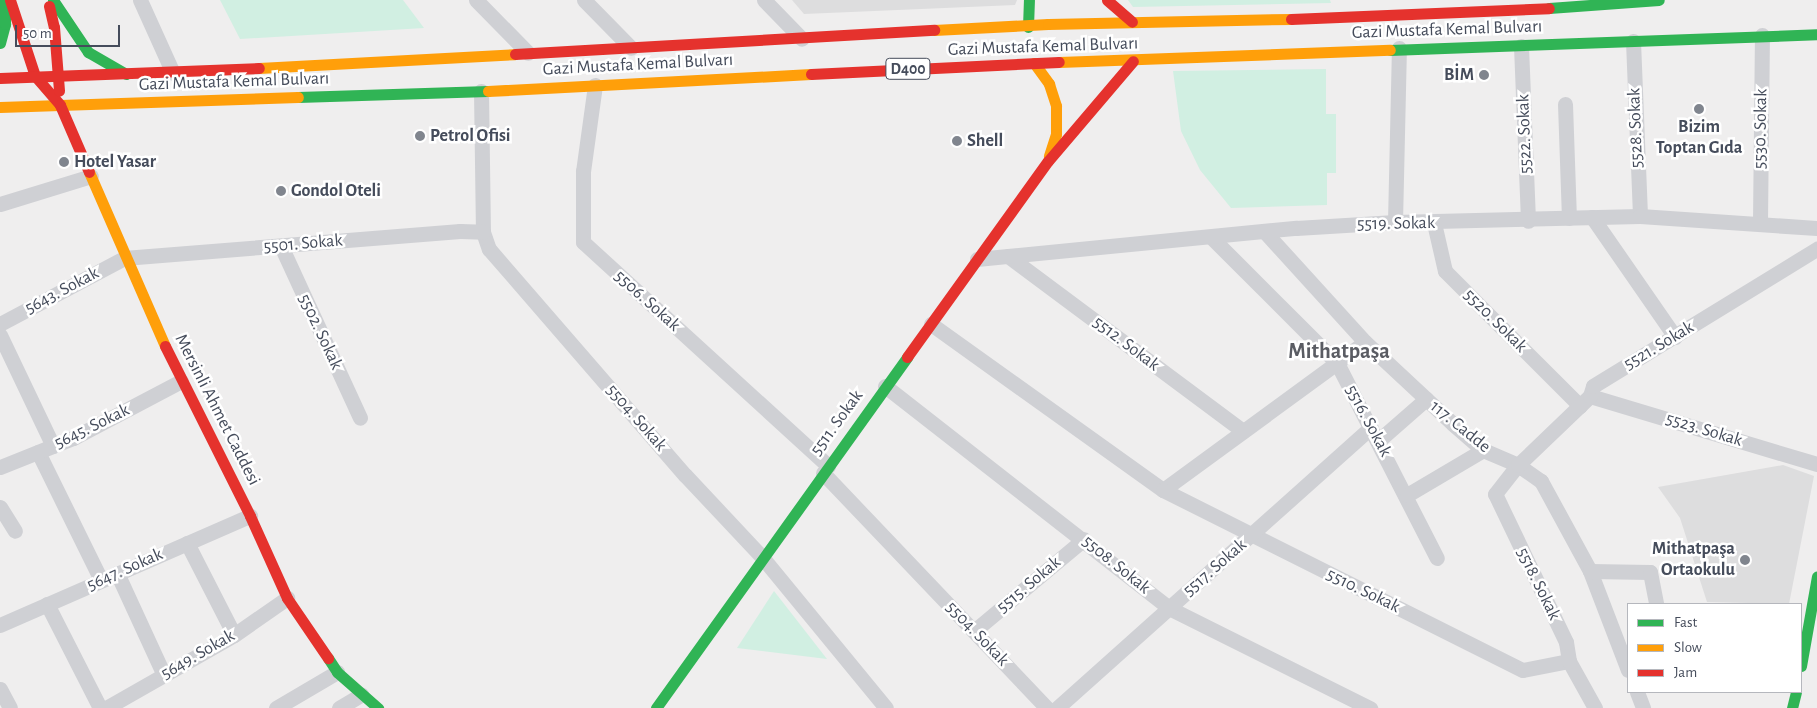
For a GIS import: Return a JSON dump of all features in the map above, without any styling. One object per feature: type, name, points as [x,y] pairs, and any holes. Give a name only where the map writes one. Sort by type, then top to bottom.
[{"type":"main road","points":[[0,43],[5,24],[5,0]]},
{"type":"main road","name":"Mersinli Ahmet Caddesi","points":[[10,0],[35,76],[60,105],[124,258],[181,381],[250,516],[287,598],[337,672],[378,708]]},
{"type":"main road","name":"Mersinli Ahmet Caddesi","points":[[47,0],[54,27],[60,105]]},
{"type":"main road","points":[[53,0],[88,52],[126,74]]},
{"type":"main road","points":[[1028,27],[1029,0]]},
{"type":"main road","points":[[1107,0],[1132,22]]},
{"type":"main road","name":"Gazi Mustafa Kemal Bulvarı","points":[[0,78],[173,73],[1132,22],[1352,17],[1581,7],[1659,0]]},
{"type":"main road","name":"Gazi Mustafa Kemal Bulvarı","points":[[0,107],[481,90],[1034,63],[1133,61],[1399,48],[1522,46],[1817,34]]},
{"type":"main road","points":[[1048,160],[1133,61]]},
{"type":"main road","points":[[1034,63],[1048,84],[1056,106],[1056,134],[1048,160]]},
{"type":"main road","name":"5511. Sokak","points":[[656,708],[762,557],[1048,160]]},
{"type":"main road","points":[[1802,661],[1815,607],[1817,576]]},
{"type":"main road","points":[[1792,708],[1796,693]]},
{"type":"street","points":[[140,0],[173,73]]},
{"type":"street","points":[[476,0],[528,54]]},
{"type":"street","points":[[584,0],[630,48]]},
{"type":"street","points":[[764,0],[802,39]]},
{"type":"street","name":"5530. Sokak","points":[[1760,222],[1762,35]]},
{"type":"street","name":"5528. Sokak","points":[[1633,41],[1640,216]]},
{"type":"street","name":"5522. Sokak","points":[[1522,46],[1528,221]]},
{"type":"street","points":[[1395,222],[1399,48]]},
{"type":"street","name":"5506. Sokak","points":[[595,85],[584,171],[583,242],[825,469]]},
{"type":"street","name":"5504. Sokak","points":[[481,90],[483,232],[495,256],[685,475],[762,557],[886,708]]},
{"type":"street","points":[[1565,104],[1569,218]]},
{"type":"street","points":[[1,205],[91,176]]},
{"type":"street","name":"5519. Sokak","points":[[977,259],[1264,231],[1395,222],[1528,221],[1640,216],[1760,222],[1817,228]]},
{"type":"street","points":[[1592,217],[1675,336]]},
{"type":"street","name":"5520. Sokak","points":[[1434,223],[1445,271],[1585,401]]},
{"type":"street","name":"5501. Sokak","points":[[124,258],[460,231],[483,232]]},
{"type":"street","name":"117. Cadde","points":[[1264,231],[1365,342],[1426,399],[1483,450],[1518,465],[1541,481],[1590,571],[1627,667]]},
{"type":"street","name":"5516. Sokak","points":[[1211,237],[1337,363],[1407,495],[1437,558]]},
{"type":"street","name":"5502. Sokak","points":[[281,246],[360,418]]},
{"type":"street","name":"5521. Sokak","points":[[1518,465],[1585,401],[1593,386],[1817,250]]},
{"type":"street","name":"5512. Sokak","points":[[1008,256],[1243,432]]},
{"type":"street","name":"5643. Sokak","points":[[0,324],[124,258]]},
{"type":"street","name":"5510. Sokak","points":[[930,324],[1162,490],[1523,670],[1569,661]]},
{"type":"street","points":[[0,335],[53,446]]},
{"type":"street","points":[[1162,490],[1365,342]]},
{"type":"street","name":"5645. Sokak","points":[[0,467],[53,446],[181,381]]},
{"type":"street","name":"5508. Sokak","points":[[885,386],[1084,539],[1170,608],[1370,708]]},
{"type":"street","points":[[1378,441],[1426,399]]},
{"type":"street","name":"5523. Sokak","points":[[1585,401],[1817,464]]},
{"type":"street","name":"5517. Sokak","points":[[1057,708],[1371,427]]},
{"type":"street","points":[[1407,495],[1483,450]]},
{"type":"street","points":[[38,452],[101,580]]},
{"type":"street","name":"5518. Sokak","points":[[1518,465],[1495,494],[1566,642],[1569,661],[1595,708]]},
{"type":"street","name":"5504. Sokak","points":[[825,469],[1047,708]]},
{"type":"street","points":[[0,507],[15,531]]},
{"type":"street","name":"5647. Sokak","points":[[0,625],[250,516]]},
{"type":"street","name":"5515. Sokak","points":[[974,631],[1084,539]]},
{"type":"street","points":[[187,543],[234,635]]},
{"type":"street","points":[[1590,571],[1650,572],[1656,603]]},
{"type":"street","points":[[117,573],[164,675]]},
{"type":"street","name":"5649. Sokak","points":[[106,708],[234,635],[287,598]]},
{"type":"street","points":[[47,604],[100,708]]},
{"type":"street","points":[[276,708],[337,672]]},
{"type":"street","points":[[0,689],[10,708]]},
{"type":"street","points":[[1637,693],[1643,708]]},
{"type":"street","points":[[339,708],[361,694]]},
{"type":"shaded area","points":[[792,0],[1017,0],[1015,5],[804,14]]},
{"type":"shaded area","name":"Mithatpaşa Ortaokulu","points":[[1783,465],[1814,476],[1789,603],[1707,602],[1680,518],[1658,487]]},
{"type":"green space","points":[[220,0],[403,0],[424,28],[240,39]]},
{"type":"green space","points":[[1128,0],[1330,0],[1331,3],[1133,7]]},
{"type":"green space","points":[[1326,69],[1326,114],[1336,114],[1336,173],[1327,173],[1327,205],[1231,208],[1200,170],[1181,131],[1173,71]]},
{"type":"green space","points":[[774,591],[827,659],[737,648]]},
{"type":"traffic: fast","points":[[0,43],[5,24],[5,0]]},
{"type":"traffic: fast","points":[[53,0],[88,52],[126,74]]},
{"type":"traffic: fast","points":[[1028,27],[1029,0]]},
{"type":"traffic: fast","points":[[1549,8],[1659,0]]},
{"type":"traffic: fast","points":[[1390,50],[1817,34]]},
{"type":"traffic: fast","points":[[298,97],[488,91]]},
{"type":"traffic: fast","points":[[656,708],[907,357]]},
{"type":"traffic: fast","points":[[1802,660],[1817,576]]},
{"type":"traffic: fast","points":[[328,658],[337,672],[378,708]]},
{"type":"traffic: fast","points":[[1792,708],[1796,693]]},
{"type":"traffic: slow","points":[[934,30],[1048,24],[1291,19]]},
{"type":"traffic: slow","points":[[1059,62],[1390,50]]},
{"type":"traffic: slow","points":[[259,68],[515,54]]},
{"type":"traffic: slow","points":[[1034,63],[1049,84],[1056,106],[1056,134],[1049,156]]},
{"type":"traffic: slow","points":[[488,91],[811,74]]},
{"type":"traffic: slow","points":[[0,107],[298,97]]},
{"type":"traffic: slow","points":[[89,172],[165,346]]},
{"type":"traffic: jam","points":[[10,0],[35,76],[60,105],[89,172]]},
{"type":"traffic: jam","points":[[1107,0],[1132,22]]},
{"type":"traffic: jam","points":[[49,6],[54,27],[59,91]]},
{"type":"traffic: jam","points":[[1291,19],[1549,8]]},
{"type":"traffic: jam","points":[[515,54],[934,30]]},
{"type":"traffic: jam","points":[[907,357],[1048,161],[1133,61]]},
{"type":"traffic: jam","points":[[811,74],[1059,62]]},
{"type":"traffic: jam","points":[[0,78],[259,68]]},
{"type":"traffic: jam","points":[[165,346],[250,516],[287,598],[328,658]]},
{"type":"place","name":"BİM","points":[[1484,75]]},
{"type":"place","name":"Bizim Toptan Gıda","points":[[1699,109]]},
{"type":"place","name":"Petrol Ofisi","points":[[420,136]]},
{"type":"place","name":"Shell","points":[[957,141]]},
{"type":"place","name":"Hotel Yasar","points":[[64,162]]},
{"type":"place","name":"Gondol Oteli","points":[[281,191]]},
{"type":"place","name":"Mithatpaşa Ortaokulu","points":[[1745,560]]},
{"type":"district","name":"Mithatpaşa","points":[[1339,352]]}]
